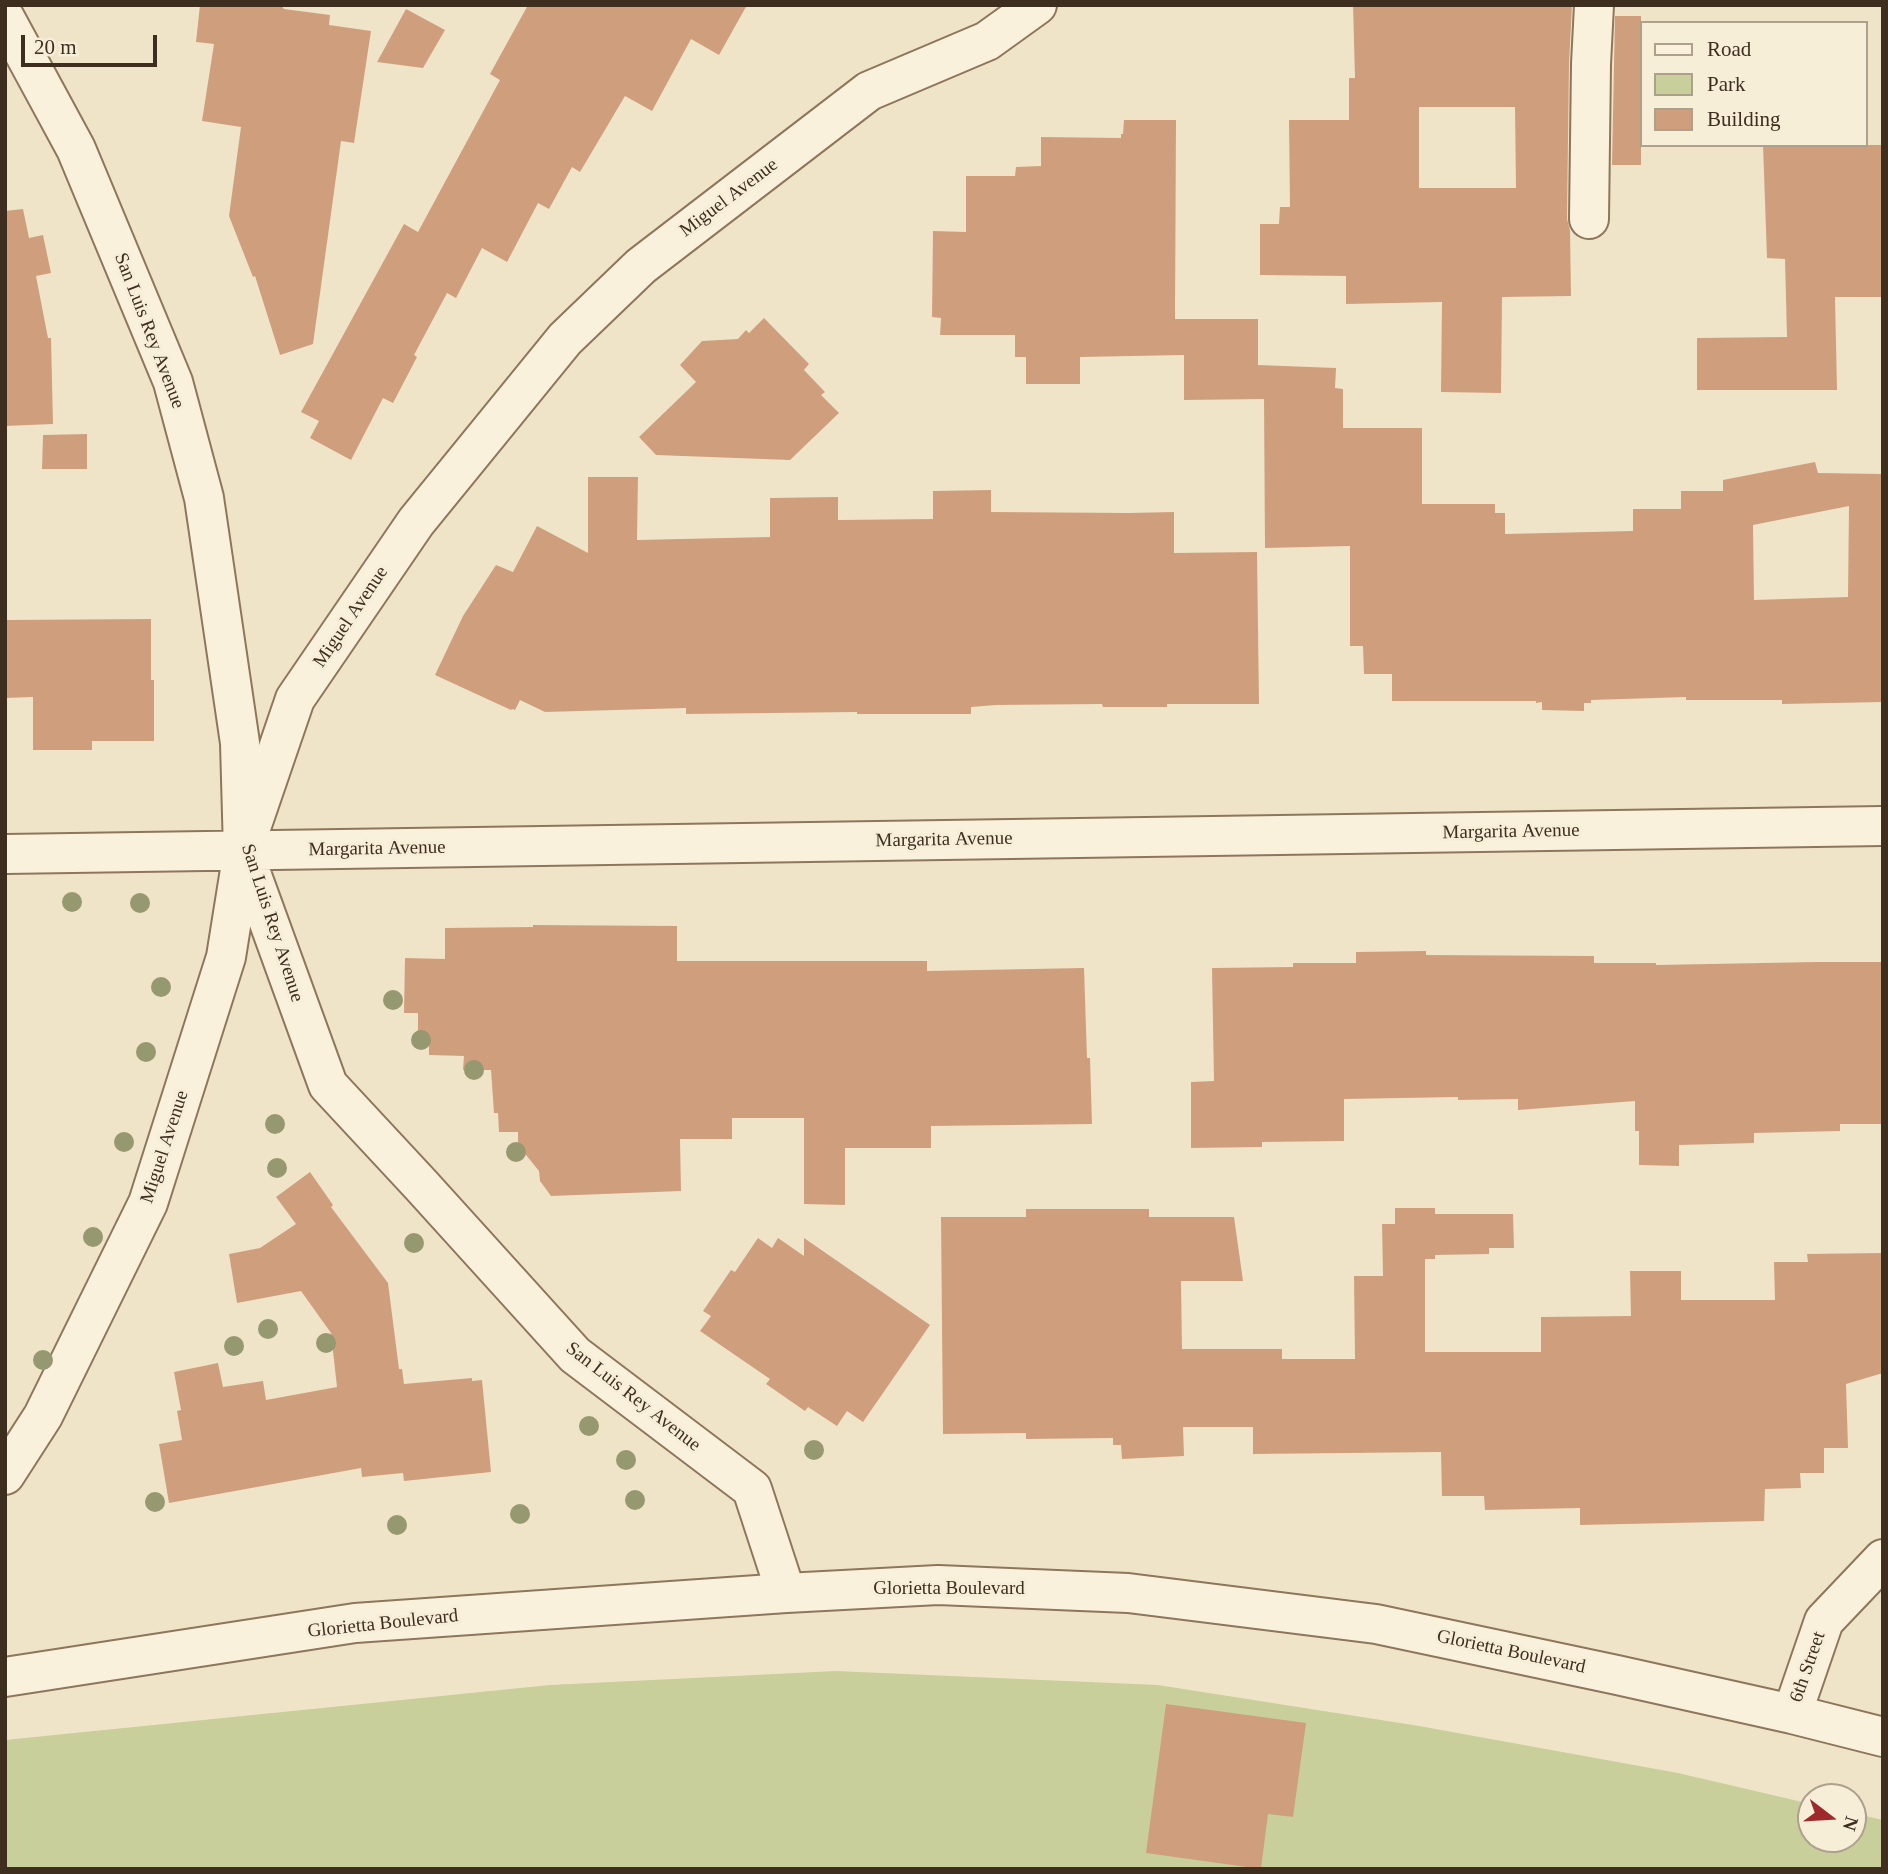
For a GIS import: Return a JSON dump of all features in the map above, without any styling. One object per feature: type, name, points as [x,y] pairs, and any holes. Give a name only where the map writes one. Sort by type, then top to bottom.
[{"type":"street","name":"Miguel Avenue","points":[[5,1475],[43,1416],[148,1203],[226,957],[243,851],[295,699],[416,522],[565,339],[641,266],[869,91],[987,41],[1037,5]]},
{"type":"street","points":[[1589,219],[1594,5]]},
{"type":"street","name":"San Luis Rey Avenue","points":[[5,18],[76,149],[173,382],[204,498],[240,743],[243,851],[328,1085],[575,1356],[752,1489],[786,1593]]},
{"type":"street","name":"Margarita Avenue","points":[[5,854],[1883,826]]},
{"type":"street","name":"6th Street","points":[[1792,1714],[1824,1621],[1883,1559]]},
{"type":"street","name":"Glorietta Boulevard","points":[[5,1677],[355,1623],[938,1585],[1128,1593],[1376,1624],[1792,1714],[1883,1737]]},
{"type":"green space","points":[[836,1671],[1158,1685],[1419,1726],[1678,1773],[1797,1801],[1797,1853],[1867,1853],[1867,1816],[1883,1820],[1883,1869],[5,1869],[5,1740],[550,1685]]},
{"type":"building","points":[[200,5],[281,5],[284,9],[330,15],[329,25],[371,31],[354,143],[341,141],[313,344],[280,355],[255,276],[253,277],[229,216],[241,127],[202,121],[214,44],[196,42]]},
{"type":"building","points":[[528,5],[747,5],[719,55],[691,39],[652,111],[625,96],[580,172],[572,167],[549,209],[538,203],[507,262],[482,248],[456,298],[447,293],[414,355],[417,357],[393,403],[383,398],[351,460],[310,438],[319,421],[301,412],[404,224],[418,232],[500,80],[490,74]]},
{"type":"building","points":[[1353,5],[1572,5],[1567,219],[1570,230],[1571,296],[1502,297],[1501,393],[1441,392],[1442,302],[1346,304],[1346,276],[1260,275],[1260,224],[1279,224],[1280,207],[1290,207],[1289,120],[1349,120],[1349,78],[1355,78]],"holes":[[[1419,107],[1515,107],[1516,188],[1419,188]]]},
{"type":"building","points":[[406,9],[445,30],[423,68],[377,62]]},
{"type":"building","points":[[1615,16],[1641,16],[1641,165],[1612,165]]},
{"type":"building","points":[[1124,120],[1176,120],[1175,319],[1258,319],[1258,365],[1336,368],[1335,388],[1343,389],[1343,428],[1422,428],[1422,504],[1495,504],[1495,513],[1505,513],[1505,534],[1633,531],[1633,509],[1681,509],[1681,491],[1723,491],[1723,480],[1815,462],[1818,473],[1883,474],[1883,702],[1782,704],[1782,700],[1686,700],[1686,697],[1591,700],[1591,703],[1584,703],[1584,711],[1542,710],[1542,702],[1536,701],[1392,701],[1392,674],[1364,674],[1363,646],[1350,646],[1350,546],[1265,548],[1264,399],[1184,400],[1184,355],[1080,357],[1080,384],[1026,384],[1026,357],[1015,357],[1015,335],[940,335],[941,318],[932,317],[933,231],[966,232],[966,176],[1015,176],[1016,167],[1041,166],[1041,137],[1121,138]],"holes":[[[1849,506],[1848,597],[1754,600],[1753,525]]]},
{"type":"building","points":[[1883,145],[1883,297],[1835,297],[1837,390],[1697,390],[1697,338],[1787,337],[1785,259],[1767,258],[1763,147]]},
{"type":"building","points":[[23,209],[29,238],[43,235],[51,273],[36,276],[48,338],[51,338],[53,424],[5,426],[5,211]]},
{"type":"building","points":[[764,318],[809,364],[804,370],[825,392],[821,395],[839,413],[790,460],[656,455],[639,437],[696,382],[680,365],[702,341],[738,339],[746,330],[749,333]]},
{"type":"building","points":[[87,434],[87,469],[42,469],[43,435]]},
{"type":"building","points":[[588,477],[638,477],[637,540],[770,537],[770,498],[838,497],[838,520],[933,519],[933,491],[991,490],[991,512],[1174,512],[1174,553],[1257,552],[1259,704],[1167,704],[1167,707],[1103,707],[1102,704],[996,705],[971,707],[971,714],[686,714],[686,708],[545,712],[520,700],[515,710],[511,710],[435,675],[463,616],[496,565],[513,572],[537,526],[588,553]]},
{"type":"building","points":[[151,619],[154,741],[92,741],[92,750],[33,750],[33,697],[5,698],[5,620]]},
{"type":"building","points":[[533,925],[677,926],[677,961],[927,961],[927,971],[1084,968],[1092,1124],[931,1126],[931,1148],[845,1148],[845,1205],[804,1204],[804,1118],[732,1118],[732,1139],[680,1139],[681,1191],[551,1196],[540,1181],[539,1171],[518,1145],[518,1132],[499,1132],[498,1113],[494,1113],[491,1070],[463,1070],[464,1056],[429,1055],[429,1034],[418,1034],[418,1013],[404,1013],[405,958],[445,959],[445,928]]},
{"type":"building","points":[[1426,951],[1426,955],[1594,956],[1594,963],[1656,965],[1883,962],[1883,1124],[1840,1124],[1840,1131],[1754,1133],[1754,1143],[1679,1145],[1679,1166],[1639,1165],[1639,1131],[1635,1131],[1635,1101],[1518,1110],[1518,1099],[1344,1099],[1344,1141],[1262,1142],[1262,1147],[1191,1148],[1191,1082],[1214,1081],[1212,968],[1293,967],[1293,963],[1356,963],[1356,952]]},
{"type":"building","points":[[310,1172],[333,1205],[331,1207],[388,1283],[399,1369],[402,1369],[404,1384],[472,1378],[472,1381],[482,1380],[491,1472],[404,1481],[403,1473],[362,1477],[361,1468],[169,1503],[159,1444],[182,1440],[177,1411],[181,1410],[174,1372],[218,1363],[223,1387],[263,1381],[266,1400],[337,1387],[331,1333],[301,1291],[237,1303],[229,1254],[260,1248],[296,1224],[276,1197]]},
{"type":"building","points":[[1395,1208],[1435,1208],[1435,1214],[1513,1214],[1514,1248],[1489,1248],[1489,1254],[1435,1255],[1435,1259],[1425,1259],[1425,1352],[1541,1352],[1541,1317],[1631,1316],[1630,1271],[1681,1271],[1681,1300],[1775,1300],[1774,1262],[1808,1262],[1807,1254],[1883,1253],[1883,1373],[1846,1384],[1848,1448],[1824,1448],[1824,1473],[1800,1473],[1801,1488],[1765,1489],[1764,1521],[1580,1525],[1580,1508],[1485,1510],[1484,1496],[1442,1496],[1441,1452],[1253,1454],[1253,1427],[1183,1427],[1184,1456],[1122,1459],[1121,1445],[1113,1445],[1113,1438],[1026,1439],[1026,1433],[943,1434],[941,1217],[1026,1217],[1026,1209],[1149,1209],[1149,1217],[1234,1217],[1243,1281],[1181,1281],[1182,1349],[1282,1349],[1282,1359],[1355,1359],[1354,1276],[1383,1276],[1382,1224],[1395,1224]]},
{"type":"building","points":[[758,1238],[772,1248],[778,1238],[804,1256],[804,1238],[930,1325],[863,1422],[847,1411],[837,1426],[808,1407],[805,1411],[766,1384],[770,1379],[700,1331],[711,1316],[703,1311],[731,1270],[735,1272]]},
{"type":"building","points":[[1166,1704],[1306,1723],[1293,1817],[1268,1814],[1261,1869],[1146,1853]]}]
